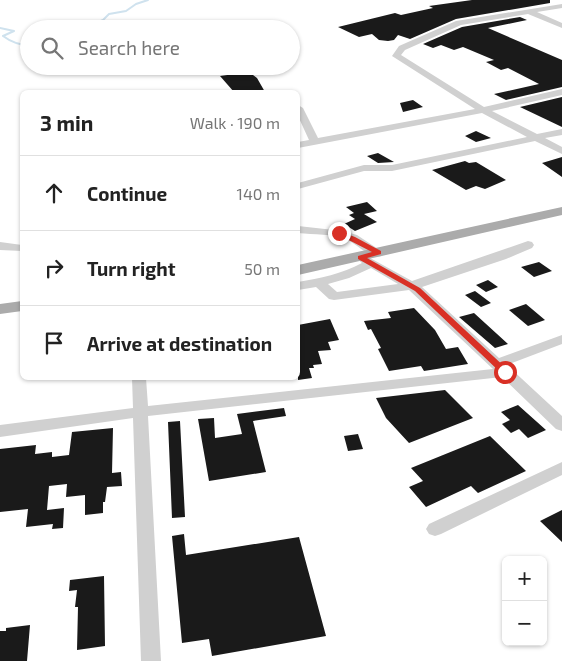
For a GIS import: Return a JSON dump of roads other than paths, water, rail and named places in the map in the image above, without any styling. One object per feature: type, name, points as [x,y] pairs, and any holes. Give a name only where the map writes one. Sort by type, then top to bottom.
[{"type":"main road","points":[[300,270],[370,258],[562,211]]},
{"type":"main road","points":[[0,309],[20,306]]},
{"type":"street","points":[[538,3],[553,8]]},
{"type":"street","points":[[562,6],[459,23],[402,48],[396,56],[483,110],[562,151]]},
{"type":"street","points":[[529,12],[562,26]]},
{"type":"street","points":[[300,145],[483,110],[562,92]]},
{"type":"street","points":[[300,112],[315,141]]},
{"type":"street","points":[[300,185],[364,168],[392,168],[562,132]]},
{"type":"street","points":[[300,230],[339,233],[353,238],[370,258],[418,290],[562,425]]},
{"type":"street","points":[[320,282],[334,296],[411,286],[502,256],[528,245]]},
{"type":"street","points":[[0,246],[20,248]]},
{"type":"street","points":[[300,286],[357,272],[370,258]]},
{"type":"street","points":[[0,431],[501,368],[562,340]]},
{"type":"street","points":[[140,380],[151,661]]},
{"type":"street","points":[[435,529],[562,468]]},
{"type":"waterway","points":[[103,20],[109,14],[126,11],[136,4],[148,0]]},
{"type":"waterway","points":[[0,28],[14,31],[3,36],[20,44]]}]
